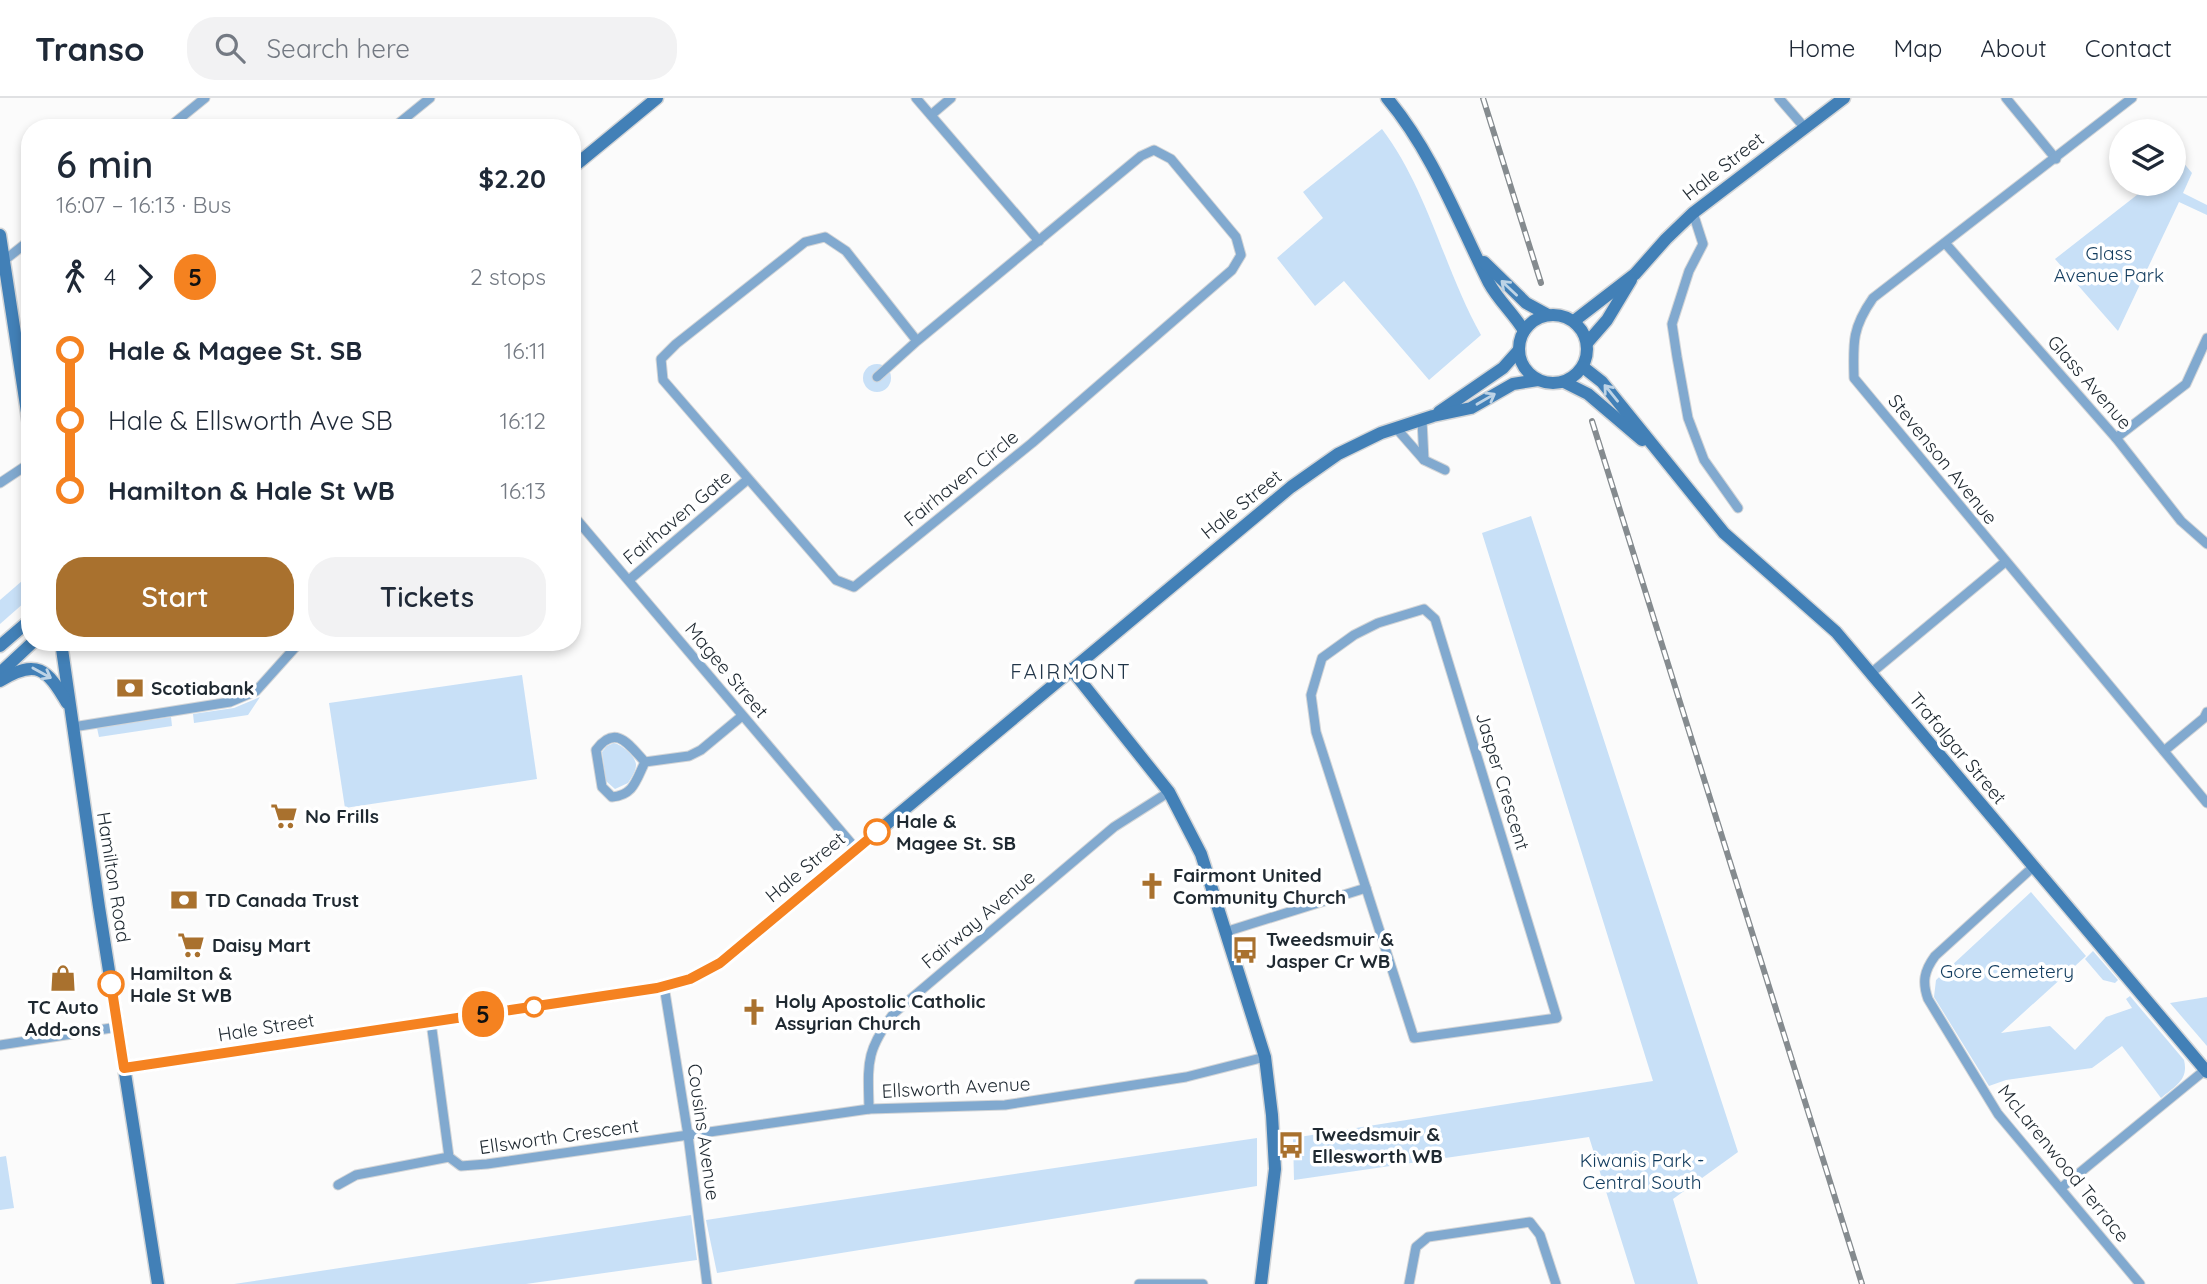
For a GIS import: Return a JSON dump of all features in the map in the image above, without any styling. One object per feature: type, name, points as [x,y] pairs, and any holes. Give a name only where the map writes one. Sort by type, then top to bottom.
[{"type":"street","points":[[179,119],[205,98]]},
{"type":"street","points":[[404,119],[430,98]]},
{"type":"street","points":[[581,161],[657,98]]},
{"type":"street","points":[[916,98],[1039,241]]},
{"type":"street","points":[[931,115],[951,98]]},
{"type":"street","points":[[1387,98],[1436,172],[1491,286],[1524,331]]},
{"type":"street","points":[[1779,98],[1805,128]]},
{"type":"street","name":"Hale Street","points":[[1587,343],[1607,320],[1635,274],[1693,213],[1844,98]]},
{"type":"street","points":[[2006,98],[2056,159]]},
{"type":"street","name":"Stevenson Avenue","points":[[2132,98],[1873,298],[1859,319],[1853,344],[1854,378],[2207,803]]},
{"type":"street","name":"Fairhaven Circle","points":[[1154,150],[1171,159],[1236,237],[1241,255],[1232,270],[1042,433],[854,587],[836,580],[663,380],[661,359],[676,344],[805,242],[825,237],[846,251],[917,341],[1039,241],[1141,156],[1154,150]]},
{"type":"street","points":[[1693,213],[1703,244],[1689,271],[1672,324],[1688,418],[1704,460],[1738,508]]},
{"type":"street","points":[[0,235],[21,377]]},
{"type":"street","name":"Glass Avenue","points":[[1945,243],[2116,438],[2181,521],[2207,544]]},
{"type":"street","points":[[2,262],[21,247]]},
{"type":"street","points":[[1476,254],[1526,303],[1548,315]]},
{"type":"street","name":"Hale Street","points":[[1574,321],[1635,274]]},
{"type":"street","points":[[1548,315],[1561,315],[1574,321],[1582,330],[1587,343],[1583,367],[1575,376],[1563,382],[1538,380],[1524,368],[1519,350],[1524,331],[1538,318],[1548,315]]},
{"type":"street","points":[[2116,438],[2186,384],[2207,338]]},
{"type":"street","points":[[877,377],[917,341]]},
{"type":"street","name":"Hale Street","points":[[1427,418],[1503,368],[1519,350]]},
{"type":"street","name":"Trafalgar Street","points":[[1583,367],[1602,382],[1724,533],[1836,632],[2206,1071]]},
{"type":"street","name":"Hale Street","points":[[124,1068],[664,986],[690,979],[720,963],[1291,487],[1338,454],[1396,428],[1471,408],[1513,384],[1538,380]]},
{"type":"street","name":"Trafalgar Street","points":[[1563,382],[1588,394],[1667,461]]},
{"type":"street","points":[[1424,460],[1427,418]]},
{"type":"street","points":[[1396,428],[1424,460],[1446,470]]},
{"type":"street","points":[[0,483],[21,469]]},
{"type":"street","name":"Fairhaven Gate","points":[[629,580],[747,480]]},
{"type":"street","name":"Magee Street","points":[[581,524],[856,849]]},
{"type":"street","points":[[1870,674],[2005,562]]},
{"type":"street","name":"Jasper Crescent","points":[[1424,609],[1435,619],[1558,1018],[1414,1038],[1366,888],[1316,732],[1311,695],[1322,658],[1354,635],[1378,623],[1424,609]]},
{"type":"street","points":[[0,646],[21,628]]},
{"type":"street","points":[[0,673],[23,651]]},
{"type":"street","name":"Hamilton Road","points":[[62,651],[158,1284]]},
{"type":"street","points":[[72,727],[230,702],[256,691],[292,651]]},
{"type":"street","points":[[0,681],[22,669],[40,669],[53,680],[70,708]]},
{"type":"street","points":[[1071,669],[1169,792],[1201,854],[1265,1057],[1275,1170],[1261,1284]]},
{"type":"street","points":[[2164,751],[2204,718],[2207,712]]},
{"type":"street","points":[[645,762],[689,756],[701,750],[743,716]]},
{"type":"street","points":[[615,736],[624,740],[645,762],[632,788],[623,796],[612,797],[602,787],[596,750],[603,740],[615,736]]},
{"type":"street","name":"Fairway Avenue","points":[[869,1109],[868,1060],[877,1036],[894,1013],[1114,827],[1169,792]]},
{"type":"street","name":"McLarenwood Terrace","points":[[2033,867],[1935,956],[1927,967],[1924,987],[1935,1011],[1998,1114],[2140,1284]]},
{"type":"street","points":[[1225,932],[1366,888]]},
{"type":"street","name":"Cousins Avenue","points":[[664,986],[688,1135],[707,1284]]},
{"type":"street","points":[[338,1185],[356,1175],[449,1157],[431,1022]]},
{"type":"street","points":[[0,1045],[118,1027]]},
{"type":"street","name":"Ellsworth Avenue","points":[[688,1135],[869,1109],[1005,1105],[1186,1077],[1265,1057]]},
{"type":"street","points":[[2061,1188],[2206,1071]]},
{"type":"street","name":"Ellsworth Crescent","points":[[449,1157],[461,1166],[487,1164],[688,1135]]},
{"type":"street","points":[[1409,1284],[1416,1247],[1429,1237],[1530,1222],[1540,1235],[1556,1284]]},
{"type":"street","points":[[1139,1284],[1203,1284]]},
{"type":"green space","points":[[1382,129],[1412,178],[1456,284],[1481,335],[1429,380],[1344,281],[1315,306],[1277,258],[1323,218],[1303,192]]},
{"type":"green space","name":"Glass Avenue Park","points":[[2186,166],[2192,173],[2186,186]]},
{"type":"green space","name":"Glass Avenue Park","points":[[2186,194],[2207,205],[2207,215],[2179,202],[2118,331],[2055,259],[2136,196]]},
{"type":"green space","points":[[877,364],[887,368],[891,378],[887,388],[877,392],[867,388],[863,378],[867,368]]},
{"type":"green space","name":"Kiwanis Park - Central South","points":[[1531,516],[1738,1152],[1673,1199],[1698,1284],[1635,1284],[1589,1137],[1294,1180],[1293,1138],[1653,1081],[1482,533]]},
{"type":"green space","points":[[21,582],[21,606],[0,624],[0,600]]},
{"type":"green space","points":[[522,675],[537,779],[345,808],[329,703]]},
{"type":"green space","points":[[260,697],[248,715],[194,723],[193,714],[234,708]]},
{"type":"green space","points":[[171,717],[172,726],[99,737],[97,728]]},
{"type":"green space","points":[[614,743],[628,751],[636,765],[628,783],[615,789],[606,781],[602,752]]},
{"type":"green space","name":"Gore Cemetery","points":[[2031,892],[2086,956],[2001,1033],[2050,1026],[2075,1050],[2106,1017],[2132,1008],[2126,999],[2130,996],[2184,1060],[2183,1078],[2161,1098],[2122,1046],[2092,1068],[2006,1080],[1989,1086],[1934,997],[1936,980]]},
{"type":"green space","points":[[2093,951],[2118,980],[2115,983],[2103,980],[2085,959]]},
{"type":"green space","points":[[2207,997],[2207,1046],[2170,1003]]},
{"type":"green space","points":[[1257,1138],[1257,1186],[717,1273],[706,1220]]},
{"type":"green space","points":[[6,1156],[14,1208],[0,1210],[0,1157]]},
{"type":"green space","points":[[691,1215],[697,1260],[526,1284],[234,1284]]},
{"type":"railway","points":[[1483,98],[1541,283]]},
{"type":"railway","points":[[1592,421],[1862,1284]]},
{"type":"bus line","name":"5","points":[[111,984],[124,1068],[657,988],[690,979],[720,963],[877,832]]},
{"type":"place","name":"Scotiabank","points":[[130,688]]},
{"type":"place","name":"No Frills","points":[[284,816]]},
{"type":"place","name":"Hale & Magee St. SB","points":[[877,832]]},
{"type":"place","name":"Fairmont United Community Church","points":[[1152,886]]},
{"type":"place","name":"TD Canada Trust","points":[[184,900]]},
{"type":"place","name":"Daisy Mart","points":[[191,945]]},
{"type":"place","name":"Tweedsmuir & Jasper Cr WB","points":[[1245,950]]},
{"type":"place","name":"TC Auto Add-ons","points":[[63,978]]},
{"type":"place","name":"Hamilton & Hale St WB","points":[[111,984]]},
{"type":"place","name":"Holy Apostolic Catholic Assyrian Church","points":[[754,1012]]},
{"type":"place","name":"Tweedsmuir & Ellesworth WB","points":[[1291,1145]]},
{"type":"district","name":"FAIRMONT","points":[[1071,671]]}]
